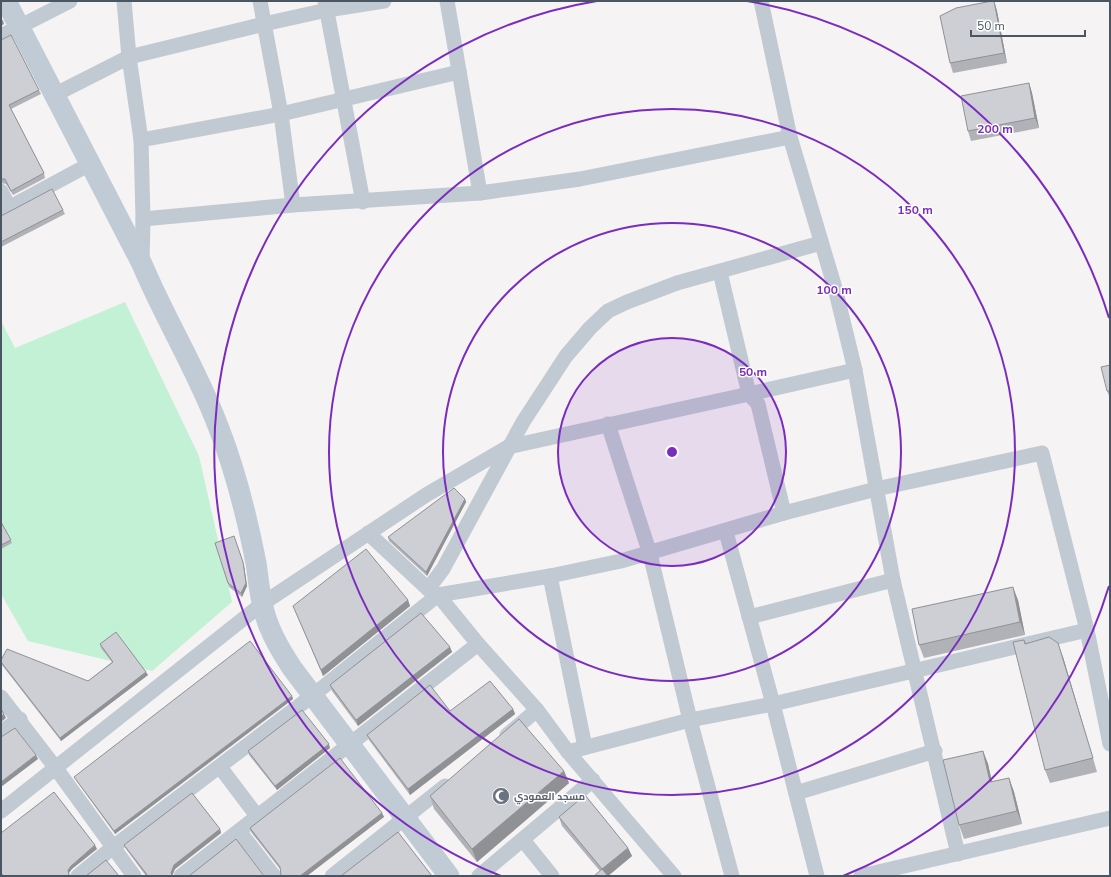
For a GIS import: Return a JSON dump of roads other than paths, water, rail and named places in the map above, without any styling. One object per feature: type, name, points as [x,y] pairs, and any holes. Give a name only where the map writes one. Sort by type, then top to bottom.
[{"type":"main road","points":[[6,1],[142,264],[154,292],[187,356],[218,426],[236,481],[256,564],[262,604],[270,628],[280,649],[312,696],[449,876]]},
{"type":"street","points":[[1,36],[70,1]]},
{"type":"street","points":[[124,1],[141,140],[143,219],[142,264]]},
{"type":"street","points":[[260,1],[281,114],[293,205]]},
{"type":"street","points":[[54,95],[130,57],[264,24],[326,6],[384,1]]},
{"type":"street","points":[[447,1],[480,193]]},
{"type":"street","points":[[761,1],[790,137],[835,288],[855,370],[893,580],[913,671],[935,751],[958,854]]},
{"type":"street","points":[[326,6],[363,202]]},
{"type":"street","points":[[141,140],[281,114],[459,72]]},
{"type":"street","points":[[143,219],[293,205],[363,202],[480,193],[580,179],[790,137]]},
{"type":"street","points":[[1,191],[5,210],[90,164]]},
{"type":"street","points":[[78,876],[112,848],[312,696],[433,592],[443,569],[508,447],[566,356],[590,328],[608,311],[677,283],[821,243]]},
{"type":"street","points":[[720,272],[749,394],[758,404],[784,513]]},
{"type":"street","points":[[1,811],[262,604],[426,495],[508,447],[855,370]]},
{"type":"street","points":[[608,424],[650,554],[690,720],[732,876]]},
{"type":"street","points":[[433,592],[550,576],[650,554],[784,513],[876,489],[1042,453],[1087,630],[1110,744]]},
{"type":"street","points":[[726,532],[773,704],[817,876]]},
{"type":"street","points":[[368,533],[433,592],[537,710],[568,752],[674,876]]},
{"type":"street","points":[[550,576],[585,747]]},
{"type":"street","points":[[749,617],[893,580]]},
{"type":"street","points":[[568,752],[690,720],[773,704],[1087,630]]},
{"type":"street","points":[[181,876],[478,644]]},
{"type":"street","points":[[1,697],[56,766],[112,848],[134,876]]},
{"type":"street","points":[[495,745],[537,710]]},
{"type":"street","points":[[1,732],[20,719]]},
{"type":"street","points":[[796,793],[935,751]]},
{"type":"street","points":[[220,767],[257,816]]},
{"type":"street","points":[[332,876],[405,819],[459,774]]},
{"type":"street","points":[[479,876],[593,780]]},
{"type":"street","points":[[861,876],[908,870],[958,854],[1110,818]]},
{"type":"street","points":[[239,831],[274,876]]},
{"type":"street","points":[[523,840],[552,876]]},
{"type":"place","name":"مسجد العمودي","points":[[501,796]]}]
